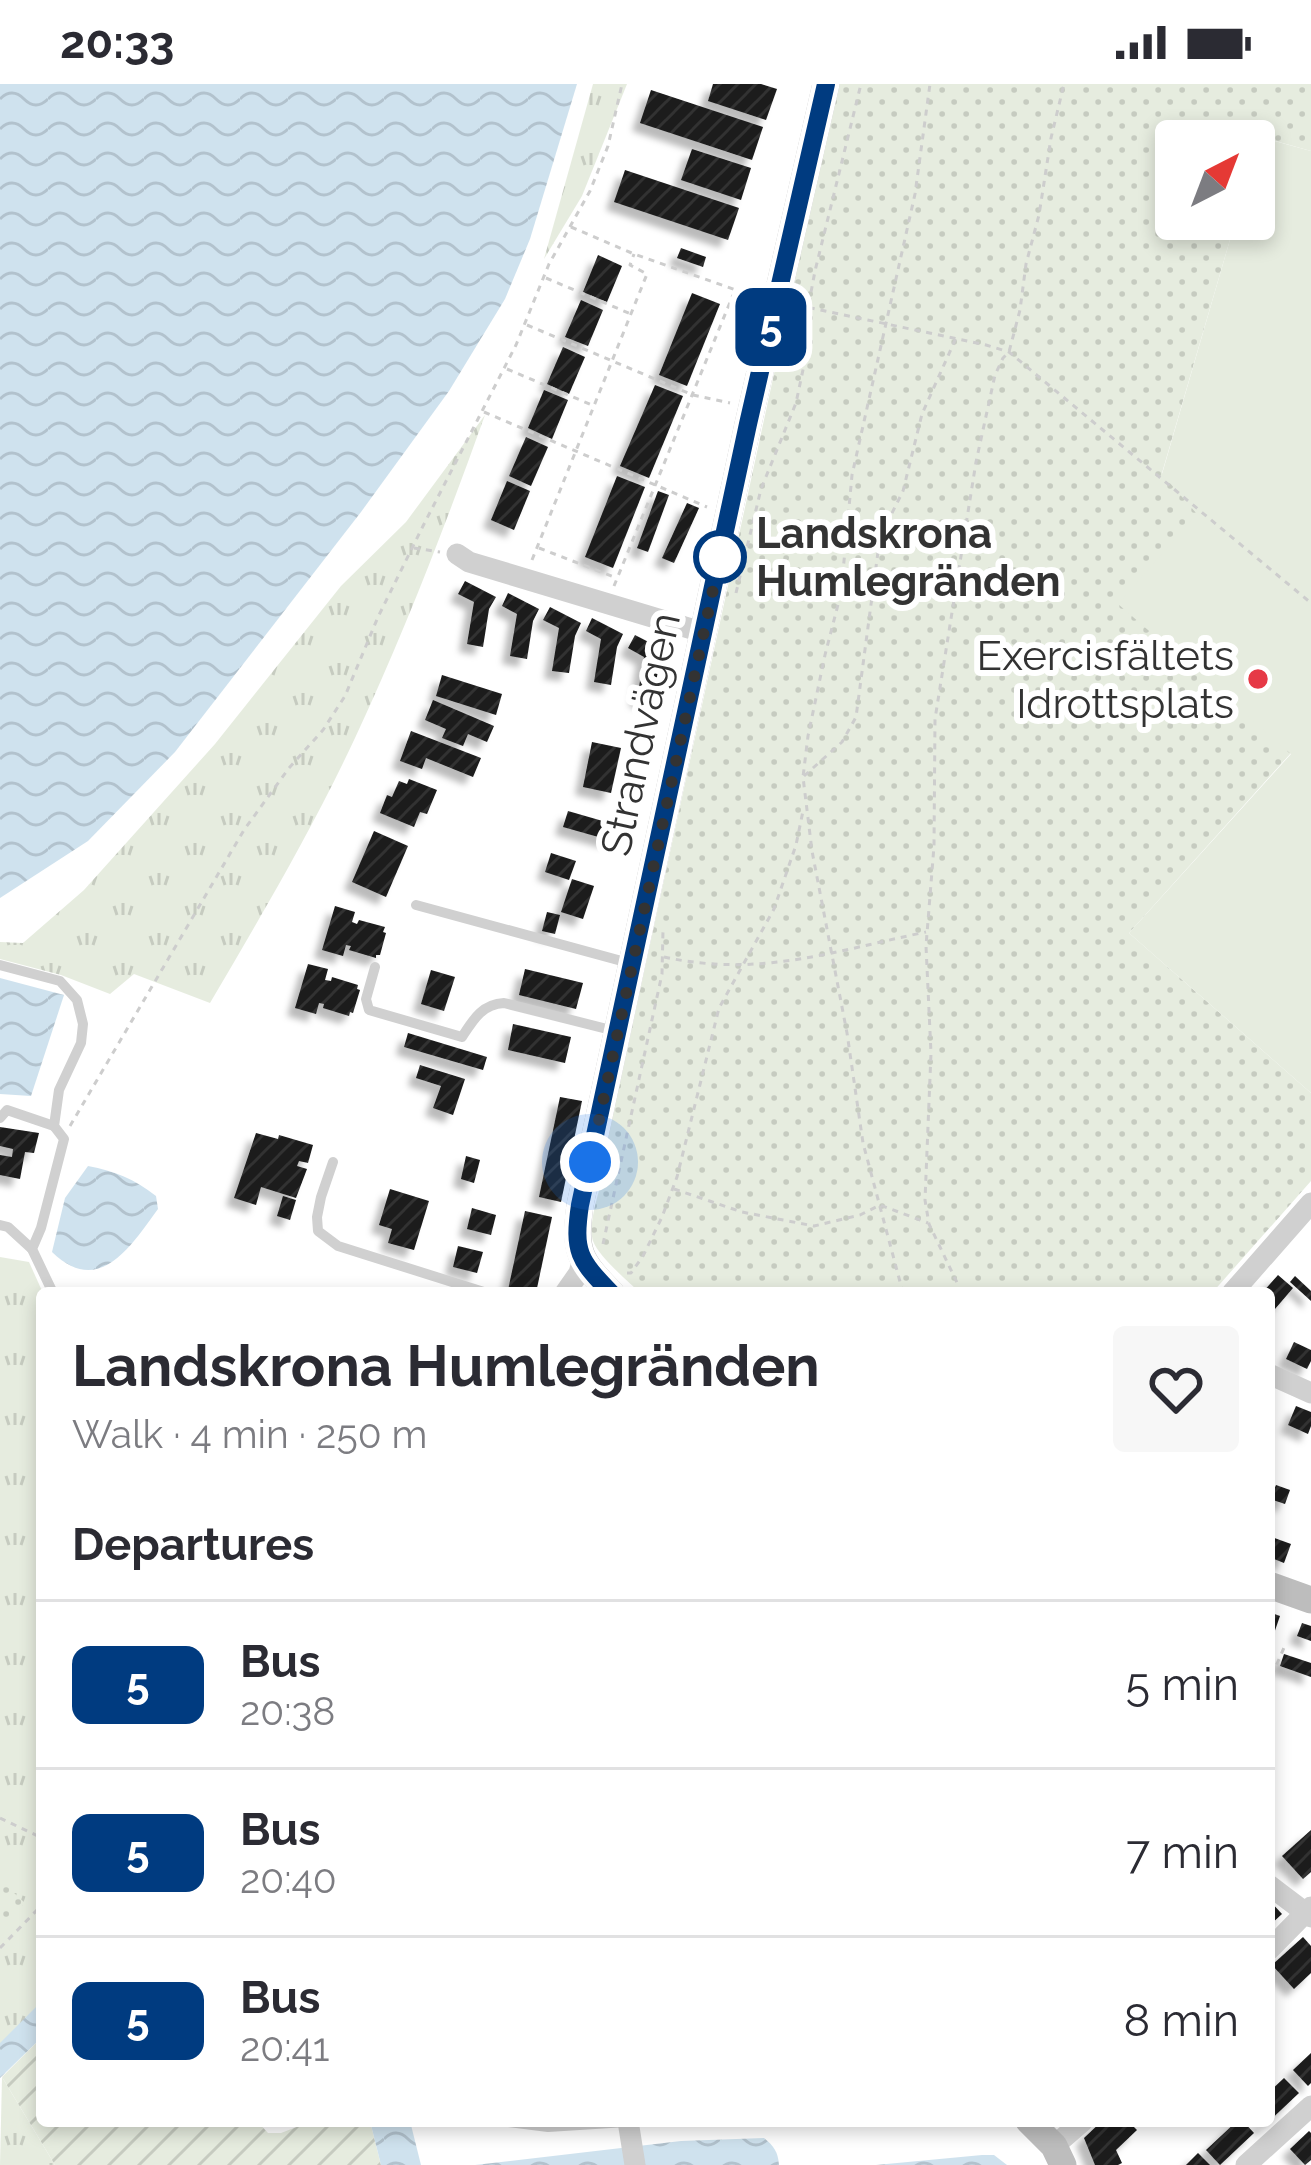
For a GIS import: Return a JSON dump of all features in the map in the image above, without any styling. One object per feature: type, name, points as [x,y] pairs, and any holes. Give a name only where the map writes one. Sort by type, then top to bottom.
[{"type":"street","name":"Strandvägen","points":[[591,1261],[577,1242],[580,1205],[826,84]]},
{"type":"street","points":[[457,554],[469,562],[705,633]]},
{"type":"street","points":[[1237,1287],[1311,1203]]},
{"type":"street","points":[[569,1287],[591,1261],[614,1284]]},
{"type":"street","points":[[1275,1377],[1311,1393]]},
{"type":"street","points":[[1275,1588],[1311,1600]]},
{"type":"street","points":[[1275,1889],[1309,1912],[1275,1944]]},
{"type":"street","points":[[1246,2165],[1311,2106]]},
{"type":"street","points":[[632,2127],[635,2165]]},
{"type":"street","points":[[1034,2127],[1059,2156],[1079,2127]]},
{"type":"lane","points":[[416,905],[633,964]]},
{"type":"lane","points":[[0,965],[60,981],[77,1000],[83,1024],[81,1043],[59,1090],[54,1126]]},
{"type":"lane","points":[[375,967],[366,999],[369,1010],[462,1037],[492,1003],[618,1032]]},
{"type":"lane","points":[[2,1112],[54,1126],[64,1139],[32,1249]]},
{"type":"lane","points":[[333,1162],[317,1216],[318,1231],[338,1246],[468,1287]]},
{"type":"lane","points":[[0,1225],[32,1249],[50,1287]]},
{"type":"path","points":[[64,1139],[244,830],[345,696],[378,617],[590,191],[608,146],[622,84]]},
{"type":"path","points":[[736,593],[761,489],[796,403],[808,308],[861,84]]},
{"type":"path","points":[[901,1287],[863,1143],[803,777],[816,695],[841,593],[852,475],[915,194],[930,84]]},
{"type":"path","points":[[959,1287],[929,1224],[925,1200],[934,719],[976,463],[995,375],[1009,352],[1064,84]]},
{"type":"path","points":[[571,227],[734,291],[1009,352],[1311,603]]},
{"type":"path","points":[[525,579],[647,274],[630,265],[634,254]]},
{"type":"path","points":[[544,278],[631,314]]},
{"type":"path","points":[[607,604],[734,291]]},
{"type":"path","points":[[525,324],[693,395],[735,404]]},
{"type":"path","points":[[803,777],[842,742],[856,717],[880,537],[903,491],[922,414],[956,338]]},
{"type":"path","points":[[505,368],[594,406]]},
{"type":"path","points":[[482,412],[712,509]]},
{"type":"path","points":[[674,494],[677,504]]},
{"type":"path","points":[[537,547],[617,578]]},
{"type":"path","points":[[412,548],[457,554]]},
{"type":"path","points":[[614,1284],[631,1273],[643,1256],[673,1188],[719,1008],[774,909],[805,804]]},
{"type":"path","points":[[591,1261],[647,1050],[662,974],[663,928]]},
{"type":"path","points":[[662,957],[743,966],[833,955],[928,931]]},
{"type":"path","points":[[673,1188],[742,1212],[814,1226],[880,1205],[929,1224]]},
{"type":"path","points":[[1275,1669],[1286,1643]]},
{"type":"path","points":[[0,1817],[36,1835]]},
{"type":"path","points":[[0,1948],[36,1911]]},
{"type":"green space","points":[[593,84],[627,84],[582,196],[544,259]]},
{"type":"green space","points":[[837,84],[1311,84],[1311,151],[1275,141],[1275,120],[1155,120],[1155,240],[1230,240],[1162,473],[1197,513],[1291,753],[1129,933],[1311,1093],[1311,1181],[1217,1287],[634,1287],[593,1241],[593,1214],[607,1163],[604,1156]]},
{"type":"green space","name":"Exercisfältets Idrottsplats","points":[[1275,141],[1311,151],[1311,1093],[1129,933],[1291,754],[1118,604],[1197,514],[1162,474],[1230,240],[1275,240]]},
{"type":"green space","points":[[485,415],[424,578],[355,738],[304,839],[210,1003],[134,974],[110,994],[0,959],[0,942],[23,943],[84,890],[215,744],[341,586],[406,522]]},
{"type":"green space","points":[[0,1257],[29,1262],[40,1287],[36,1287],[36,2008],[0,2044]]},
{"type":"green space","points":[[0,1880],[25,1903],[0,1929]]},
{"type":"green space","points":[[36,2043],[36,2127],[262,2127],[268,2133],[281,2133],[296,2127],[372,2127],[381,2165],[55,2165],[2,2077]]},
{"type":"green space","points":[[2,2077],[55,2165],[0,2165]]},
{"type":"water","points":[[0,84],[577,84],[530,239],[505,299],[449,391],[175,752],[88,841],[0,898]]},
{"type":"water","points":[[0,978],[64,995],[31,1096],[0,1094]]},
{"type":"water","points":[[88,1166],[140,1185],[156,1196],[158,1209],[112,1262],[85,1270],[52,1252],[65,1198]]},
{"type":"water","points":[[36,2007],[36,2043],[0,2078],[0,2043]]},
{"type":"water","points":[[372,2127],[412,2127],[421,2165],[381,2165]]},
{"type":"water","points":[[764,2138],[775,2150],[779,2165],[475,2165],[681,2141]]},
{"type":"water","points":[[982,2155],[994,2155],[1007,2165],[876,2165]]},
{"type":"building","points":[[713,84],[761,84],[777,89],[766,120],[708,101]]},
{"type":"building","points":[[651,90],[763,127],[752,160],[640,123]]},
{"type":"building","points":[[692,149],[751,168],[741,200],[681,180]]},
{"type":"building","points":[[625,170],[739,208],[728,240],[614,202]]},
{"type":"building","points":[[681,248],[706,257],[703,267],[677,258]]},
{"type":"building","points":[[598,255],[622,266],[607,302],[583,292]]},
{"type":"building","points":[[692,293],[720,304],[687,386],[659,375]]},
{"type":"building","points":[[581,300],[603,310],[588,346],[565,337]]},
{"type":"building","points":[[563,347],[585,357],[569,394],[547,384]]},
{"type":"building","points":[[655,385],[683,396],[649,478],[620,466]]},
{"type":"building","points":[[544,390],[568,400],[552,439],[528,428]]},
{"type":"building","points":[[526,437],[548,447],[531,486],[509,476]]},
{"type":"building","points":[[617,476],[645,487],[613,568],[585,557]]},
{"type":"building","points":[[507,481],[530,491],[514,530],[491,520]]},
{"type":"building","points":[[658,491],[669,495],[648,552],[637,548]]},
{"type":"building","points":[[687,503],[699,508],[674,563],[662,558]]},
{"type":"building","points":[[465,581],[496,597],[489,609],[483,647],[467,644],[474,602],[458,594]]},
{"type":"building","points":[[508,593],[539,609],[527,659],[510,656],[517,614],[502,606]]},
{"type":"building","points":[[550,607],[581,623],[569,673],[552,671],[559,628],[543,620]]},
{"type":"building","points":[[592,618],[623,634],[611,685],[594,682],[601,639],[586,631]]},
{"type":"building","points":[[635,635],[666,651],[653,702],[637,699],[644,657],[628,648]]},
{"type":"building","points":[[442,675],[502,694],[496,715],[436,696]]},
{"type":"building","points":[[433,700],[494,726],[487,742],[468,734],[463,746],[442,738],[446,729],[425,720]]},
{"type":"building","points":[[411,731],[481,758],[473,777],[426,758],[422,769],[400,761]]},
{"type":"building","points":[[592,742],[621,748],[611,793],[583,787]]},
{"type":"building","points":[[409,779],[437,790],[427,814],[420,812],[414,827],[380,813],[387,795],[392,797],[399,781],[407,784]]},
{"type":"building","points":[[568,811],[613,824],[609,840],[563,827]]},
{"type":"building","points":[[374,831],[408,846],[386,897],[352,882]]},
{"type":"building","points":[[551,853],[576,861],[569,880],[545,872]]},
{"type":"building","points":[[572,879],[594,886],[583,919],[561,912]]},
{"type":"building","points":[[335,906],[355,912],[352,922],[385,927],[380,955],[376,958],[346,945],[343,956],[322,950]]},
{"type":"building","points":[[547,912],[560,915],[555,934],[542,931]]},
{"type":"building","points":[[308,964],[328,969],[325,980],[332,977],[358,985],[353,1013],[349,1016],[319,1003],[316,1014],[295,1008]]},
{"type":"building","points":[[525,969],[583,983],[576,1009],[519,995]]},
{"type":"building","points":[[431,970],[455,977],[444,1011],[421,1004]]},
{"type":"building","points":[[513,1024],[571,1037],[565,1063],[508,1050]]},
{"type":"building","points":[[408,1033],[487,1057],[483,1070],[404,1047]]},
{"type":"building","points":[[420,1065],[465,1079],[453,1115],[433,1108],[441,1086],[416,1078]]},
{"type":"building","points":[[560,1097],[582,1101],[561,1202],[539,1197]]},
{"type":"building","points":[[0,1127],[39,1133],[34,1153],[25,1152],[20,1179],[0,1175],[0,1155],[12,1157],[13,1149],[0,1146]]},
{"type":"building","points":[[256,1133],[313,1145],[308,1163],[299,1161],[297,1166],[307,1169],[296,1198],[261,1187],[256,1205],[234,1198]]},
{"type":"building","points":[[466,1156],[480,1160],[474,1183],[461,1179]]},
{"type":"building","points":[[390,1189],[429,1201],[414,1250],[388,1243],[392,1229],[379,1225]]},
{"type":"building","points":[[283,1196],[296,1200],[290,1220],[277,1216]]},
{"type":"building","points":[[472,1208],[496,1215],[491,1235],[467,1229]]},
{"type":"building","points":[[525,1211],[552,1217],[537,1287],[509,1287]]},
{"type":"building","points":[[458,1246],[483,1252],[477,1273],[453,1267]]},
{"type":"building","points":[[1278,1275],[1293,1288],[1275,1309],[1275,1287],[1267,1287]]},
{"type":"building","points":[[1295,1276],[1311,1291],[1311,1301],[1290,1282]]},
{"type":"building","points":[[1294,1342],[1311,1350],[1307,1369],[1286,1359]]},
{"type":"building","points":[[1296,1406],[1311,1412],[1308,1434],[1288,1425]]},
{"type":"building","points":[[1275,1487],[1290,1490],[1285,1504],[1275,1501]]},
{"type":"building","points":[[1275,1538],[1291,1544],[1284,1563],[1275,1559]]},
{"type":"building","points":[[1302,1623],[1311,1626],[1311,1641],[1297,1636]]},
{"type":"building","points":[[1284,1654],[1311,1663],[1311,1677],[1280,1666]]},
{"type":"building","points":[[1311,1830],[1311,1872],[1303,1879],[1282,1856]]},
{"type":"building","points":[[1303,1937],[1311,1946],[1311,1973],[1294,1989],[1275,1962]]},
{"type":"building","points":[[1311,2053],[1311,2083],[1308,2086],[1293,2070]]},
{"type":"building","points":[[1284,2078],[1299,2093],[1275,2116],[1275,2086]]},
{"type":"building","points":[[1096,2127],[1137,2130],[1116,2150],[1122,2163],[1118,2165],[1095,2165],[1084,2138]]},
{"type":"building","points":[[1231,2127],[1248,2127],[1254,2133],[1220,2165],[1206,2150]]},
{"type":"building","points":[[1309,2131],[1311,2160],[1305,2165],[1290,2149]]},
{"type":"building","points":[[1198,2153],[1210,2165],[1186,2165]]},
{"type":"bus line","name":"5","points":[[605,1287],[582,1262],[577,1242],[580,1205],[826,84]]},
{"type":"place","name":"Landskrona Humlegränden","points":[[720,557]]},
{"type":"place","name":"Exercisfältets Idrottsplats","points":[[1258,679]]},
{"type":"route","points":[[590,1162],[720,557]]}]
